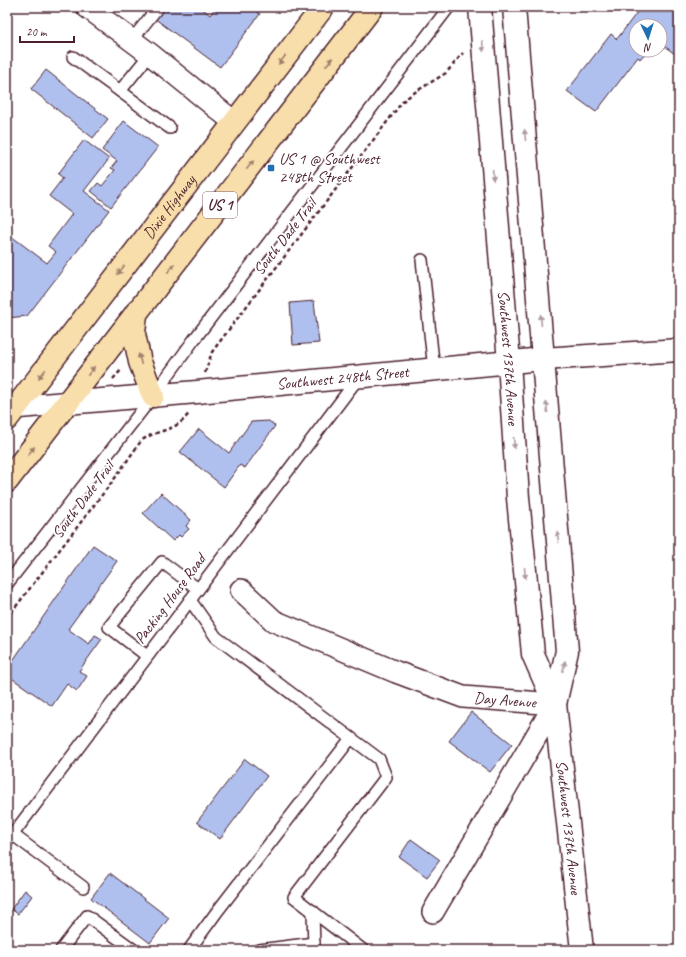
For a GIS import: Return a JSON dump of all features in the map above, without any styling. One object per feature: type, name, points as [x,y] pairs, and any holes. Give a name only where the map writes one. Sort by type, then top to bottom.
[{"type":"highway","name":"Dixie Highway","points":[[10,411],[323,7]]},
{"type":"highway","name":"US 1","points":[[7,482],[372,7]]},
{"type":"highway","points":[[136,313],[134,334],[140,362],[153,396]]},
{"type":"main road","name":"Southwest 137th Avenue","points":[[480,7],[518,498],[533,654],[555,704],[582,950]]},
{"type":"main road","name":"Southwest 137th Avenue","points":[[514,7],[567,651],[555,704]]},
{"type":"main road","name":"Southwest 248th Street","points":[[10,411],[68,403],[508,362],[679,350]]},
{"type":"street","points":[[87,7],[150,54],[234,122]]},
{"type":"street","name":"Day Avenue","points":[[241,590],[274,621],[396,672],[463,697],[555,704],[433,912]]},
{"type":"lane","points":[[132,40],[158,7]]},
{"type":"lane","points":[[7,584],[153,396],[193,341],[450,7]]},
{"type":"lane","points":[[120,91],[150,54]]},
{"type":"lane","points":[[73,57],[170,128]]},
{"type":"lane","points":[[422,260],[434,370]]},
{"type":"lane","name":"Packing House Road","points":[[10,838],[360,376]]},
{"type":"lane","points":[[148,656],[109,627],[162,562],[198,589]]},
{"type":"lane","points":[[190,600],[216,637],[379,759],[386,777],[294,897],[363,950]]},
{"type":"lane","points":[[193,949],[351,738]]},
{"type":"lane","points":[[10,838],[83,887]]},
{"type":"lane","points":[[259,950],[314,947],[313,911]]},
{"type":"lane","points":[[61,950],[88,916],[134,950]]},
{"type":"path","name":"South Dade Trail","points":[[208,363],[212,352],[403,102],[412,94],[446,73],[466,49]]},
{"type":"path","name":"South Dade Trail","points":[[7,618],[115,478],[141,441],[147,437],[181,424],[189,412]]},
{"type":"building","points":[[163,7],[200,7],[210,15],[216,7],[251,7],[260,14],[220,67],[154,18]]},
{"type":"building","points":[[641,7],[679,7],[679,49],[675,54],[668,49],[668,18],[633,18]]},
{"type":"building","points":[[628,24],[628,58],[637,58],[596,112],[567,91],[611,34],[617,39]]},
{"type":"building","points":[[46,70],[108,119],[93,138],[31,89]]},
{"type":"building","points":[[124,121],[158,147],[111,207],[91,191],[98,183],[102,186],[115,170],[111,168],[117,161],[102,150]]},
{"type":"building","points":[[84,140],[109,159],[84,191],[109,210],[27,316],[7,318],[7,233],[47,263],[56,252],[48,246],[72,214],[49,196],[63,178],[58,174]]},
{"type":"building","points":[[314,301],[319,343],[293,345],[290,303]]},
{"type":"building","points":[[269,421],[275,426],[245,468],[240,465],[224,487],[180,452],[199,429],[229,453],[251,422]]},
{"type":"building","points":[[161,493],[191,520],[186,526],[189,529],[181,537],[179,535],[173,541],[143,513]]},
{"type":"building","points":[[93,545],[117,561],[68,629],[89,644],[95,635],[102,639],[79,671],[87,676],[77,691],[67,684],[52,706],[7,675],[7,669]]},
{"type":"building","points":[[471,712],[512,744],[490,772],[449,741]]},
{"type":"building","points":[[245,759],[267,776],[220,839],[197,822]]},
{"type":"building","points":[[411,839],[440,860],[427,877],[399,857]]},
{"type":"building","points":[[110,873],[169,918],[150,943],[91,898]]},
{"type":"building","points":[[25,890],[32,896],[18,914],[11,909]]},
{"type":"place","name":"US 1 @ Southwest 248th Street","points":[[271,168]]}]
